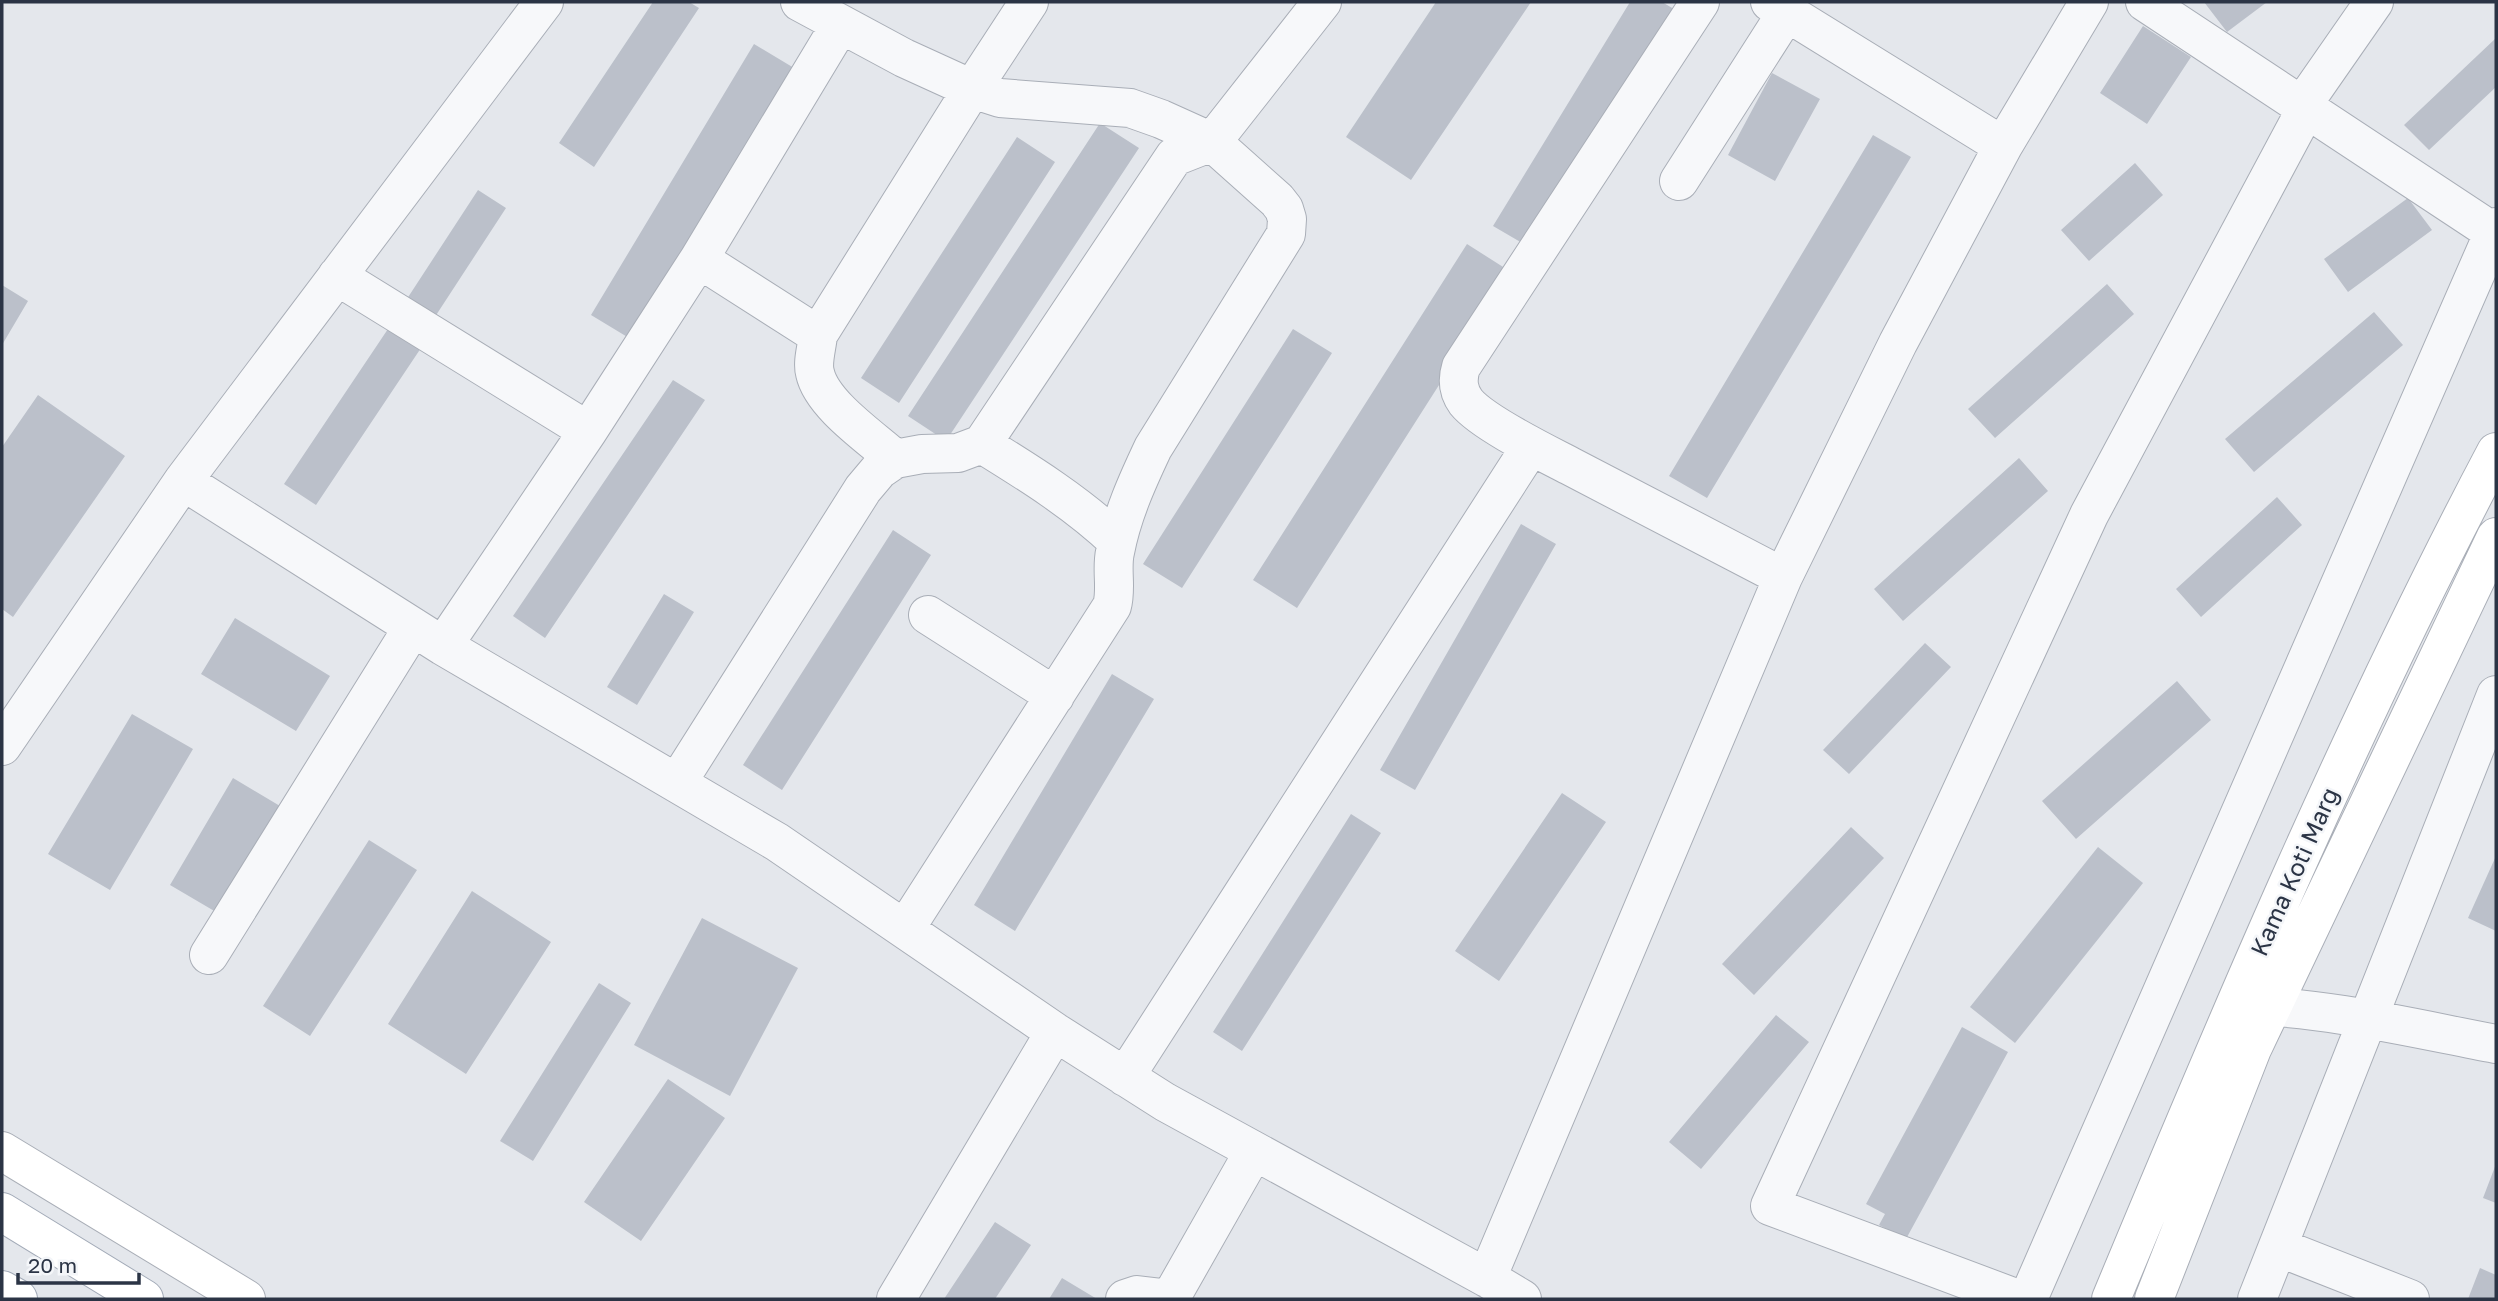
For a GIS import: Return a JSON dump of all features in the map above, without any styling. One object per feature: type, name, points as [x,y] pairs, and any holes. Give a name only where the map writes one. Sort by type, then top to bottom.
[{"type":"street","points":[[2,746],[183,481],[544,2]]},
{"type":"street","points":[[800,2],[840,25],[972,89],[1000,98],[1130,108],[1161,118],[1212,142],[1277,200],[1287,219],[1286,234],[1153,448],[1117,541],[1112,606],[905,929]]},
{"type":"street","points":[[895,460],[832,403],[820,388],[814,371],[818,335],[1029,2]]},
{"type":"street","points":[[677,783],[863,489],[879,470],[895,460],[922,454],[958,453],[982,444],[1174,157],[1212,142],[1322,2]]},
{"type":"street","points":[[1700,2],[1461,367],[1458,377],[1459,390],[1474,410],[1531,446],[1783,577]]},
{"type":"street","points":[[183,481],[428,636],[777,842],[1055,1032],[1165,1102],[1502,1291],[1783,577],[1898,343],[2003,146],[2089,2]]},
{"type":"street","points":[[2028,1299],[2495,229],[2301,107],[2145,2]]},
{"type":"street","points":[[2018,1299],[1770,1206],[2088,515],[2298,124],[2303,109],[2301,107],[2374,2]]},
{"type":"street","points":[[1679,181],[1779,7],[2003,146]]},
{"type":"street","points":[[209,955],[428,636],[588,431],[699,258],[840,25]]},
{"type":"street","points":[[699,258],[818,335]]},
{"type":"street","points":[[337,276],[588,431]]},
{"type":"street","points":[[982,444],[1032,475],[1099,524],[1117,541]]},
{"type":"street","points":[[1125,1077],[1531,446]]},
{"type":"street","name":"Kama Koti Marg","points":[[2111,1299],[2235,1005],[2387,668],[2496,452]]},
{"type":"street","name":"Kama Koti Marg","points":[[2154,1299],[2252,1049],[2496,537]]},
{"type":"street","points":[[928,615],[1055,696]]},
{"type":"street","points":[[2257,1299],[2496,695]]},
{"type":"street","points":[[2235,1005],[2272,1006],[2368,1020],[2496,1044]]},
{"type":"street","points":[[897,1299],[1055,1032]]},
{"type":"street","points":[[2,1151],[246,1299]]},
{"type":"street","points":[[1125,1299],[1137,1295],[1170,1299],[1254,1151]]},
{"type":"street","points":[[2,1212],[144,1299]]},
{"type":"street","points":[[2278,1247],[2410,1299]]},
{"type":"street","points":[[2,1290],[18,1299]]},
{"type":"building","points":[[653,2],[689,2],[699,8],[594,167],[559,143]]},
{"type":"building","points":[[1436,2],[1531,2],[1411,180],[1346,137]]},
{"type":"building","points":[[1630,2],[1662,2],[1679,12],[1534,250],[1493,226]]},
{"type":"building","points":[[2204,2],[2267,2],[2227,32]]},
{"type":"building","points":[[2143,26],[2191,57],[2147,124],[2100,93]]},
{"type":"building","points":[[2496,38],[2496,87],[2429,150],[2404,125]]},
{"type":"building","points":[[754,44],[794,68],[629,338],[591,315]]},
{"type":"building","points":[[1772,73],[1820,99],[1775,181],[1728,155]]},
{"type":"building","points":[[1100,123],[1139,148],[946,441],[908,416]]},
{"type":"building","points":[[1873,135],[1911,157],[1707,498],[1669,476]]},
{"type":"building","points":[[1017,137],[1055,162],[899,403],[861,378]]},
{"type":"building","points":[[2135,163],[2163,195],[2089,261],[2061,230]]},
{"type":"building","points":[[478,190],[506,208],[429,326],[401,308]]},
{"type":"building","points":[[2408,198],[2432,230],[2348,292],[2324,259]]},
{"type":"building","points":[[1467,244],[1511,272],[1297,608],[1253,580]]},
{"type":"building","points":[[2107,284],[2134,314],[1995,438],[1968,409]]},
{"type":"building","points":[[2,285],[28,301],[2,345]]},
{"type":"building","points":[[2374,312],[2403,345],[2254,472],[2225,439]]},
{"type":"building","points":[[392,323],[423,345],[316,505],[284,484]]},
{"type":"building","points":[[1293,329],[1332,353],[1182,588],[1143,564]]},
{"type":"building","points":[[673,380],[705,400],[545,638],[513,616]]},
{"type":"building","points":[[38,395],[125,456],[13,617],[2,609],[2,447]]},
{"type":"building","points":[[2019,458],[2048,491],[1903,621],[1874,589]]},
{"type":"building","points":[[2277,497],[2302,525],[2201,617],[2176,589]]},
{"type":"building","points":[[1521,524],[1556,544],[1415,790],[1380,770]]},
{"type":"building","points":[[893,530],[931,555],[782,790],[743,765]]},
{"type":"building","points":[[664,594],[694,612],[637,705],[607,687]]},
{"type":"building","points":[[235,618],[330,676],[296,731],[201,674]]},
{"type":"building","points":[[1925,643],[1951,667],[1849,774],[1823,750]]},
{"type":"building","points":[[1112,674],[1154,699],[1015,931],[974,905]]},
{"type":"building","points":[[2177,681],[2211,720],[2076,839],[2042,801]]},
{"type":"building","points":[[132,714],[193,749],[110,890],[48,854]]},
{"type":"building","points":[[233,778],[280,806],[216,912],[170,885]]},
{"type":"building","points":[[1562,793],[1606,822],[1499,981],[1455,951]]},
{"type":"building","points":[[1351,814],[1381,833],[1242,1051],[1213,1032]]},
{"type":"building","points":[[1851,827],[1884,858],[1754,995],[1722,964]]},
{"type":"building","points":[[369,840],[417,870],[310,1036],[263,1006]]},
{"type":"building","points":[[2098,847],[2143,883],[2015,1043],[1970,1007]]},
{"type":"building","points":[[2496,856],[2496,931],[2468,918]]},
{"type":"building","points":[[472,891],[551,942],[466,1074],[388,1024]]},
{"type":"building","points":[[702,918],[798,968],[730,1096],[634,1045]]},
{"type":"building","points":[[599,983],[631,1003],[533,1161],[500,1141]]},
{"type":"building","points":[[1776,1015],[1809,1042],[1701,1169],[1669,1142]]},
{"type":"building","points":[[1962,1027],[2008,1052],[1906,1239],[1879,1225],[1885,1214],[1866,1204]]},
{"type":"building","points":[[668,1079],[725,1118],[641,1241],[584,1202]]},
{"type":"building","points":[[2496,1164],[2496,1203],[2483,1198]]},
{"type":"building","points":[[995,1222],[1031,1245],[995,1299],[944,1299]]},
{"type":"building","points":[[2480,1268],[2496,1275],[2496,1299],[2468,1299]]},
{"type":"building","points":[[1062,1278],[1097,1299],[1049,1299]]}]
